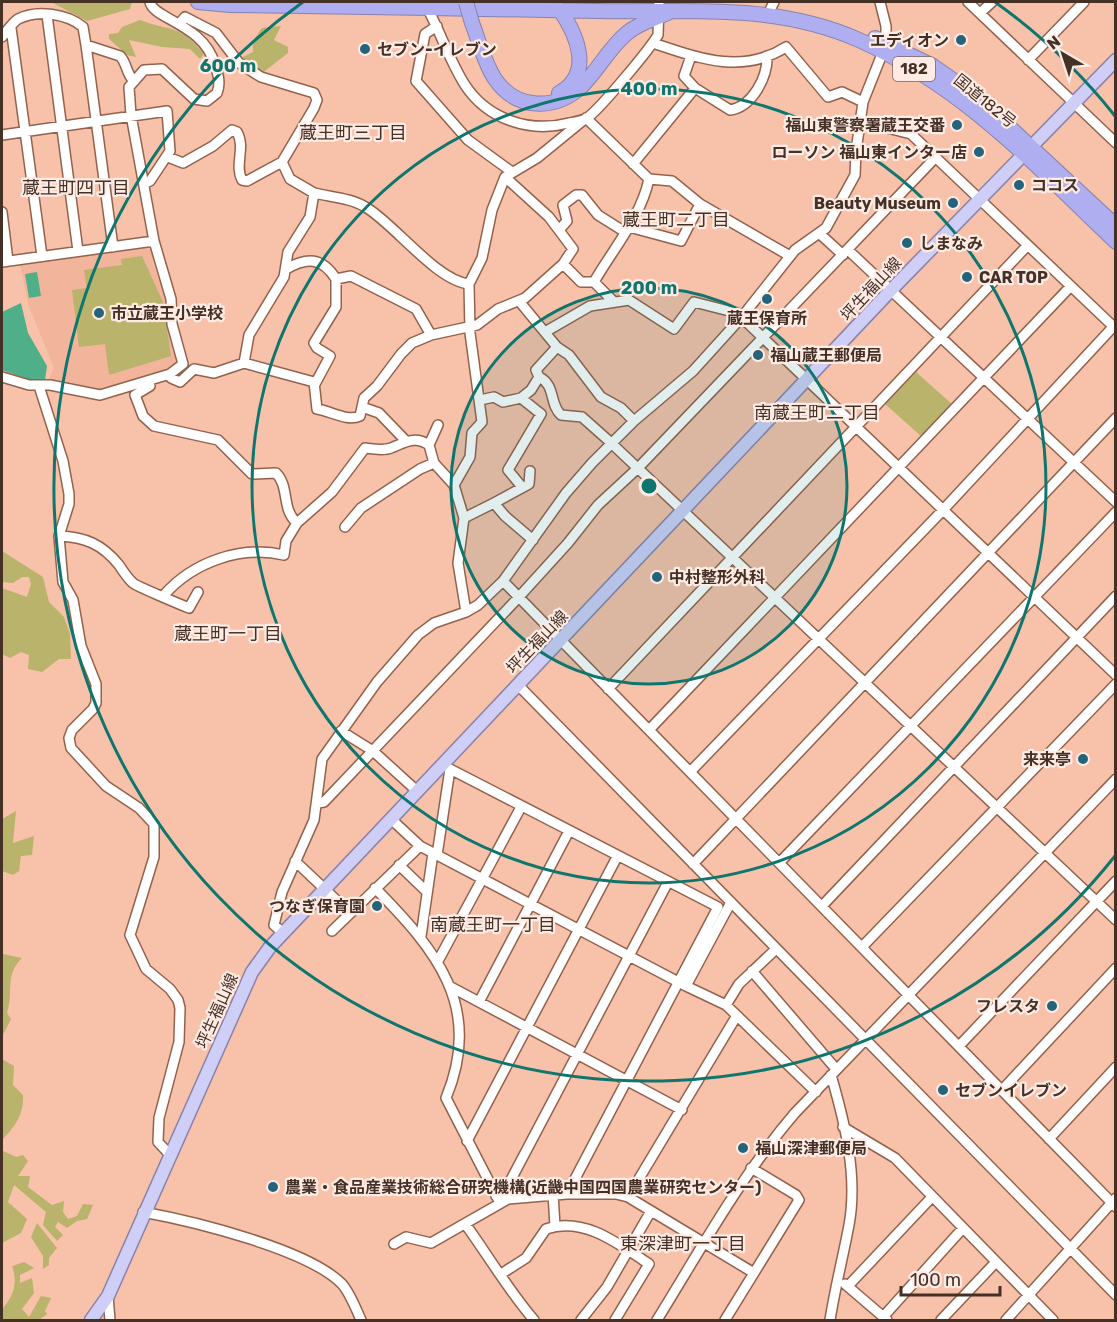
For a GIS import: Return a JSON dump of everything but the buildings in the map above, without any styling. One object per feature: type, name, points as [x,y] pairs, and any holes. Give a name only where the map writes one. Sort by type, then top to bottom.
[{"type":"highway","name":"国道182号","points":[[198,2],[230,5],[425,4],[560,10],[731,10],[802,22],[933,66],[959,83],[1116,242]]},
{"type":"highway","points":[[466,2],[500,74],[515,91],[541,99],[562,92],[572,83],[580,63],[580,52],[575,33],[560,10]]},
{"type":"highway","points":[[472,2],[476,23],[494,78],[512,96],[531,104],[540,105],[567,98],[580,87],[626,34],[659,9]]},
{"type":"highway","points":[[589,2],[627,2]]},
{"type":"highway","name":"国道182号","points":[[724,2],[772,5],[825,20],[884,48]]},
{"type":"highway","name":"国道182号","points":[[1027,150],[1116,226]]},
{"type":"main road","name":"坪生福山線","points":[[102,1316],[108,1296],[168,1154],[252,972],[282,932],[683,512],[892,289],[1116,60]]},
{"type":"street","points":[[150,2],[157,12],[195,33],[213,53],[219,76],[219,88],[213,98],[207,101],[194,99],[162,69],[144,70],[133,80],[128,95],[154,241],[171,299],[172,324],[183,364],[171,376],[136,393],[135,399],[147,421],[154,426],[218,440],[252,474],[276,473],[283,484],[289,517],[297,523]]},
{"type":"street","points":[[282,932],[274,925],[282,892],[314,820],[322,759],[377,682],[418,635],[434,622],[466,612],[503,581],[566,493],[634,421],[678,386],[741,318],[799,246],[820,234],[855,175],[863,102],[884,48],[886,26],[880,2]]},
{"type":"street","points":[[968,2],[1116,143]]},
{"type":"street","points":[[980,14],[992,2]]},
{"type":"street","points":[[1028,60],[1084,2]]},
{"type":"street","points":[[425,4],[465,84],[492,114],[517,123],[538,126],[557,126],[586,118]]},
{"type":"street","points":[[454,485],[470,457],[472,433],[482,422],[470,327],[469,284],[482,258],[492,210],[509,174],[537,158],[586,118],[653,43],[660,29],[659,9]]},
{"type":"street","points":[[47,15],[78,251]]},
{"type":"street","points":[[2,37],[15,21],[25,16],[47,15],[75,20],[83,27],[113,247]]},
{"type":"street","points":[[168,157],[183,163],[213,146],[232,130],[237,132],[241,138],[239,170],[242,180],[247,181],[282,162],[314,108],[316,100],[314,93],[261,77],[239,63],[216,33],[185,17],[180,23]]},
{"type":"street","points":[[286,269],[304,260],[319,261],[328,267],[336,279],[336,307],[314,343],[316,348],[330,356],[315,384],[317,410],[356,418],[360,416],[364,398],[384,379],[401,354],[412,344],[431,335],[470,327],[498,309],[519,301],[563,264],[573,249],[509,174],[468,140],[416,81],[425,34],[437,27]]},
{"type":"street","points":[[11,28],[42,256]]},
{"type":"street","points":[[653,43],[691,56],[729,63],[767,56],[786,47],[828,97],[842,92],[863,102]]},
{"type":"street","points":[[86,45],[120,56],[127,74],[133,80]]},
{"type":"street","points":[[691,56],[684,76],[695,88],[725,109],[740,108],[760,84],[768,68],[767,56]]},
{"type":"street","points":[[633,164],[695,88]]},
{"type":"street","points":[[2,135],[167,111],[168,157],[150,181],[144,184]]},
{"type":"street","points":[[586,118],[649,179],[672,181],[700,204],[790,256]]},
{"type":"street","points":[[690,772],[818,641],[1114,328],[912,134],[860,121]]},
{"type":"street","points":[[318,803],[324,802],[373,751],[519,598],[598,505],[638,468],[935,158]]},
{"type":"street","points":[[282,162],[290,179],[314,193],[358,203],[368,208],[404,237],[429,262],[469,284]]},
{"type":"street","points":[[594,282],[627,230],[646,192],[649,179]]},
{"type":"street","points":[[244,363],[249,335],[284,277],[288,252],[310,217],[314,193]]},
{"type":"street","points":[[559,230],[567,221],[562,205],[576,195],[582,195],[598,215],[627,230],[681,241],[700,204]]},
{"type":"street","points":[[2,212],[5,261],[154,241]]},
{"type":"street","points":[[820,234],[892,289],[1116,502]]},
{"type":"street","points":[[608,689],[857,429],[1027,246]]},
{"type":"street","points":[[563,264],[581,282],[594,282],[614,302]]},
{"type":"street","points":[[336,279],[351,276],[416,309],[431,335]]},
{"type":"street","points":[[649,730],[899,469],[1070,286]]},
{"type":"street","points":[[545,332],[590,306],[629,300],[674,329],[694,302],[737,313],[1116,675]]},
{"type":"street","points":[[519,301],[557,347],[568,355],[601,397],[621,408],[634,421]]},
{"type":"street","points":[[557,347],[536,370],[539,376],[550,385],[557,412],[561,415],[582,417],[612,444],[863,684],[1116,920]]},
{"type":"street","points":[[2,376],[39,386],[50,385],[100,395],[171,376],[180,382],[194,369],[214,374],[244,363],[315,384]]},
{"type":"street","points":[[480,400],[494,397],[502,402],[521,398],[531,390],[539,376]]},
{"type":"street","points":[[39,386],[63,461],[69,494],[69,504],[59,536],[63,582],[74,600],[81,646],[96,684],[96,703],[72,730],[69,738],[72,748],[106,786],[139,808],[154,824],[154,857],[130,935],[143,964],[170,989],[178,1000],[180,1008],[179,1042],[159,1118],[158,1142],[168,1154]]},
{"type":"street","points":[[521,398],[541,414],[508,470],[522,487]]},
{"type":"street","points":[[362,407],[379,413],[406,441]]},
{"type":"street","points":[[693,864],[1116,418]]},
{"type":"street","points":[[429,445],[438,424]]},
{"type":"street","points":[[164,596],[190,571],[235,554],[256,551],[284,555],[286,541],[297,523],[332,492],[365,448],[389,449],[406,441],[424,441],[429,445],[435,463],[454,485],[464,518],[458,563],[466,612]]},
{"type":"street","points":[[345,527],[361,508],[420,469],[435,463]]},
{"type":"street","points":[[464,518],[529,484],[530,471]]},
{"type":"street","points":[[494,503],[505,516],[533,540]]},
{"type":"street","points":[[780,862],[1116,512]]},
{"type":"street","points":[[59,536],[80,536],[106,549],[134,584],[164,596],[179,605],[189,608],[198,592]]},
{"type":"street","points":[[503,581],[1114,1202],[1006,1320]]},
{"type":"street","points":[[822,906],[1116,596]]},
{"type":"street","points":[[862,947],[1116,684]]},
{"type":"street","points":[[518,685],[1116,1295]]},
{"type":"street","points":[[340,731],[373,751],[417,791]]},
{"type":"street","points":[[421,936],[450,769],[718,907],[683,984]]},
{"type":"street","points":[[657,1320],[751,1168],[834,1072],[1116,779]]},
{"type":"street","points":[[438,961],[521,807]]},
{"type":"street","points":[[391,819],[420,846],[629,957],[726,1005],[816,1092]]},
{"type":"street","points":[[479,1002],[569,831]]},
{"type":"street","points":[[332,931],[420,846]]},
{"type":"street","points":[[468,1141],[618,857]]},
{"type":"street","points":[[295,861],[350,913]]},
{"type":"street","points":[[399,865],[427,892]]},
{"type":"street","points":[[959,1046],[1116,881]]},
{"type":"street","points":[[394,1244],[406,1237],[431,1243],[466,1226],[498,1200],[505,1191],[668,882]]},
{"type":"street","points":[[375,888],[421,936],[438,961],[449,986],[460,1053],[457,1070],[446,1098],[498,1200]]},
{"type":"street","points":[[567,1194],[730,902]]},
{"type":"street","points":[[726,1005],[739,984],[776,949]]},
{"type":"street","points":[[1002,1090],[1116,968]]},
{"type":"street","points":[[752,971],[834,1072],[852,1172],[849,1224],[836,1277],[830,1320]]},
{"type":"street","points":[[449,986],[682,1110]]},
{"type":"street","points":[[628,1197],[736,1017]]},
{"type":"street","points":[[1050,1139],[1116,1067]]},
{"type":"street","points":[[843,1127],[895,1158],[1053,1320]]},
{"type":"street","points":[[725,1320],[799,1200],[796,1195],[751,1168]]},
{"type":"street","points":[[498,1200],[553,1194],[616,1194],[628,1197],[754,1273]]},
{"type":"street","points":[[553,1194],[555,1226]]},
{"type":"street","points":[[848,1286],[932,1197]]},
{"type":"street","points":[[581,1320],[607,1287],[651,1211]]},
{"type":"street","points":[[144,1212],[197,1222],[298,1257],[343,1285],[362,1320]]},
{"type":"street","points":[[466,1226],[501,1274],[511,1294],[534,1320]]},
{"type":"street","points":[[501,1274],[526,1258],[546,1229],[555,1226],[589,1228],[649,1264],[615,1320]]},
{"type":"street","points":[[836,1277],[885,1319],[963,1228]]},
{"type":"street","points":[[941,1320],[996,1262]]},
{"type":"shaded area","points":[[51,2],[132,2],[130,9],[87,21]]},
{"type":"shaded area","points":[[140,20],[182,33],[204,54],[200,59],[190,49],[162,47],[129,40],[136,57],[127,55],[109,39],[109,34],[118,33],[122,27]]},
{"type":"shaded area","points":[[281,26],[274,40],[288,47],[288,53],[261,74],[246,66],[241,58],[253,52],[253,41],[262,28]]},
{"type":"shaded area","name":"市立蔵王小学校","points":[[145,247],[152,251],[153,264],[167,302],[167,323],[178,363],[174,368],[102,392],[48,381],[54,368],[28,304],[20,263]]},
{"type":"shaded area","points":[[142,256],[163,302],[171,356],[109,375],[105,344],[79,347],[72,290],[87,288],[84,270],[122,265],[121,259]]},
{"type":"shaded area","points":[[37,272],[41,296],[29,298],[25,274]]},
{"type":"shaded area","points":[[21,303],[28,333],[47,366],[45,380],[35,382],[2,370],[2,312]]},
{"type":"shaded area","points":[[916,372],[953,405],[921,436],[885,404]]},
{"type":"shaded area","points":[[2,551],[43,577],[49,602],[64,617],[70,634],[71,659],[59,659],[42,672],[28,669],[29,655],[21,652],[10,658],[2,654],[2,588],[27,597],[31,584],[29,577],[22,577],[13,583],[2,582]]},
{"type":"shaded area","points":[[16,811],[13,843],[34,836],[32,855],[21,856],[19,871],[13,875],[2,871],[2,819]]},
{"type":"shaded area","points":[[2,951],[3,954],[22,958],[16,965],[11,978],[7,1013],[11,1019],[2,1037]]},
{"type":"shaded area","points":[[2,1059],[14,1066],[13,1085],[23,1095],[23,1102],[18,1120],[2,1140]]},
{"type":"shaded area","points":[[2,1140],[3,1151],[16,1157],[23,1155],[28,1161],[18,1176],[30,1176],[28,1187],[52,1205],[64,1201],[63,1212],[68,1219],[77,1216],[83,1204],[93,1205],[87,1219],[77,1221],[67,1228],[58,1222],[55,1227],[63,1235],[57,1241],[43,1225],[46,1212],[14,1185],[8,1202],[27,1219],[21,1233],[2,1243]]},
{"type":"shaded area","points":[[37,1223],[57,1248],[49,1258],[49,1265],[43,1269],[43,1256],[31,1237]]},
{"type":"shaded area","points":[[24,1262],[34,1268],[20,1275],[20,1283],[32,1278],[34,1293],[22,1309],[29,1317],[41,1296],[51,1298],[45,1311],[47,1314],[39,1320],[2,1320],[2,1309],[14,1289],[15,1278],[12,1266]]},
{"type":"place","name":"エディオン","points":[[961,40]]},
{"type":"place","name":"セブン-イレブン","points":[[365,49]]},
{"type":"place","name":"福山東警察署蔵王交番","points":[[957,125]]},
{"type":"place","name":"ローソン 福山東インター店","points":[[979,152]]},
{"type":"place","name":"ココス","points":[[1019,185]]},
{"type":"place","name":"Beauty Museum","points":[[953,203]]},
{"type":"place","name":"しまなみ","points":[[907,243]]},
{"type":"place","name":"CAR TOP","points":[[967,277]]},
{"type":"place","name":"蔵王保育所","points":[[767,299]]},
{"type":"place","name":"市立蔵王小学校","points":[[99,313]]},
{"type":"place","name":"福山蔵王郵便局","points":[[758,355]]},
{"type":"place","name":"中村整形外科","points":[[657,577]]},
{"type":"place","name":"来来亭","points":[[1083,759]]},
{"type":"place","name":"つなぎ保育園","points":[[377,906]]},
{"type":"place","name":"フレスタ","points":[[1052,1006]]},
{"type":"place","name":"セブンイレブン","points":[[943,1090]]},
{"type":"place","name":"福山深津郵便局","points":[[743,1148]]},
{"type":"place","name":"農業・食品産業技術総合研究機構(近畿中国四国農業研究センター)","points":[[273,1187]]},
{"type":"district","name":"蔵王町三丁目","points":[[353,133]]},
{"type":"district","name":"蔵王町四丁目","points":[[76,188]]},
{"type":"district","name":"蔵王町二丁目","points":[[676,220]]},
{"type":"district","name":"南蔵王町二丁目","points":[[817,413]]},
{"type":"district","name":"蔵王町一丁目","points":[[228,634]]},
{"type":"district","name":"南蔵王町一丁目","points":[[493,925]]},
{"type":"district","name":"東深津町一丁目","points":[[683,1244]]}]
